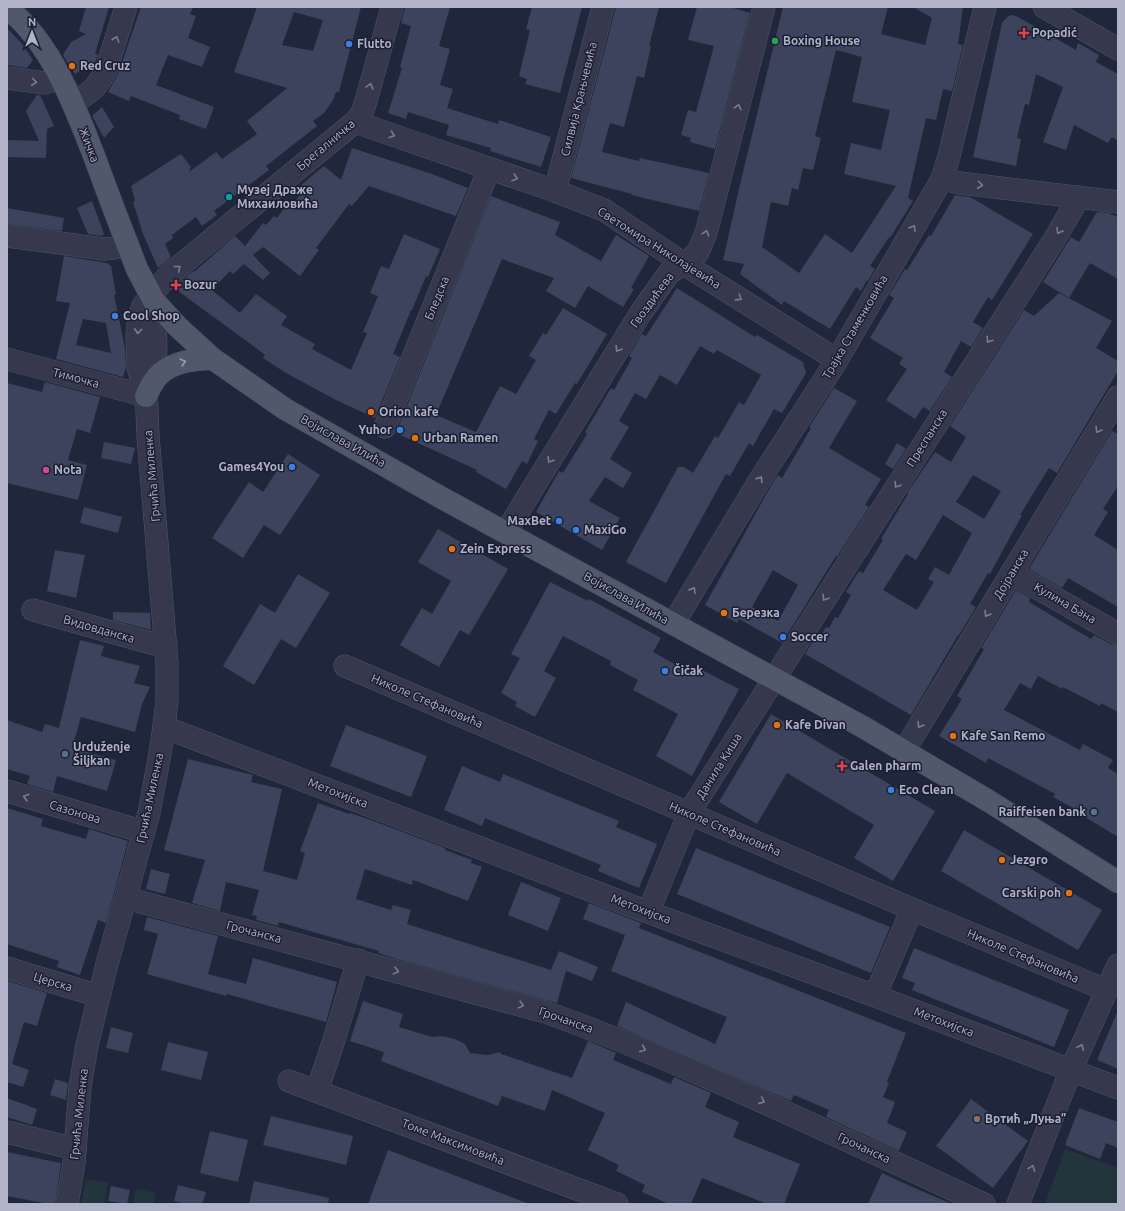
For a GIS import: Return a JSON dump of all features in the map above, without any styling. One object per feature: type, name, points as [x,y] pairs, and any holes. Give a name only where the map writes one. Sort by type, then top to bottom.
[{"type":"main road","name":"Жичка","points":[[7,8],[33,33],[73,103],[137,269],[150,295]]},
{"type":"main road","name":"Војислава Илића","points":[[150,295],[163,312],[213,359],[286,409],[442,498],[774,678],[904,751],[1118,882]]},
{"type":"main road","points":[[146,391],[158,375],[177,364],[199,359],[213,359]]},
{"type":"street","points":[[73,103],[96,87],[106,70],[126,7]]},
{"type":"street","name":"Брегалничка","points":[[150,295],[171,274],[355,122],[362,112],[366,101],[392,7]]},
{"type":"street","name":"Силвија Крањчевића","points":[[555,192],[603,7]]},
{"type":"street","name":"Гвоздићева","points":[[506,532],[640,314],[664,280],[675,268],[690,260],[698,252],[706,233],[764,7]]},
{"type":"street","name":"Трајка Стаменковића","points":[[673,624],[761,478],[837,360],[942,179],[949,156],[985,7]]},
{"type":"street","points":[[1044,7],[1118,49]]},
{"type":"street","points":[[7,78],[44,83],[60,79]]},
{"type":"street","name":"Светомира Николајевића","points":[[355,122],[604,210],[684,264],[837,360]]},
{"type":"street","name":"Бледска","points":[[385,427],[489,169]]},
{"type":"street","points":[[942,179],[960,183],[1118,202]]},
{"type":"street","name":"Преспанска","points":[[774,678],[1054,240],[1079,197]]},
{"type":"street","points":[[7,236],[104,248],[114,248],[127,243]]},
{"type":"street","name":"Грчића Миленка","points":[[67,1204],[74,1163],[80,1087],[87,1045],[149,813],[164,727],[167,700],[166,644],[148,436],[146,391],[138,367],[137,334],[141,310],[150,295]]},
{"type":"street","name":"Тимочка","points":[[7,359],[146,391]]},
{"type":"street","name":"Дојранска","points":[[904,751],[1011,573],[1115,408]]},
{"type":"street","name":"Кулина Бана","points":[[1011,573],[1118,634]]},
{"type":"street","name":"Видовданска","points":[[33,610],[154,644],[166,644]]},
{"type":"street","name":"Николе Стефановића","points":[[345,666],[912,909],[1106,990]]},
{"type":"street","name":"Данила Киша","points":[[651,909],[689,813],[774,678]]},
{"type":"street","name":"Метохијска","points":[[164,727],[651,909],[1118,1088]]},
{"type":"street","name":"Сазонова","points":[[7,791],[144,832]]},
{"type":"street","name":"Грочанска","points":[[126,898],[545,1012],[609,1036],[760,1100],[984,1204]]},
{"type":"street","points":[[875,996],[912,909]]},
{"type":"street","points":[[317,1091],[358,960]]},
{"type":"street","points":[[1018,1204],[1071,1070],[1118,964]]},
{"type":"street","name":"Церска","points":[[7,968],[99,996]]},
{"type":"street","name":"Томе Максимовића","points":[[289,1081],[617,1204]]},
{"type":"street","points":[[7,1132],[75,1149]]},
{"type":"shaded area","points":[[1065,1149],[1118,1168],[1118,1204],[1045,1204]]},
{"type":"shaded area","points":[[86,1179],[108,1183],[104,1204],[81,1204]]},
{"type":"shaded area","points":[[136,1189],[156,1193],[153,1204],[133,1204]]},
{"type":"building","points":[[86,7],[109,7],[95,54],[98,55],[95,62],[75,74],[63,55],[71,42],[86,34],[79,31]]},
{"type":"building","points":[[141,7],[193,7],[190,14],[196,16],[188,38],[210,47],[202,67],[168,55],[156,85],[214,107],[206,129],[179,119],[180,115],[131,96],[129,101],[108,92],[118,74]]},
{"type":"building","points":[[257,7],[361,7],[339,92],[336,92],[333,100],[324,113],[313,121],[317,126],[266,166],[269,170],[214,211],[217,215],[202,226],[196,217],[172,235],[173,238],[165,244],[171,257],[158,268],[143,234],[133,202],[135,201],[131,186],[181,154],[191,167],[189,172],[216,152],[222,159],[257,134],[247,121],[287,88],[234,72]],"holes":[[[294,12],[323,20],[313,51],[282,45]]]},
{"type":"building","points":[[405,7],[450,7],[439,46],[450,49],[440,85],[453,89],[447,108],[498,124],[499,120],[551,137],[541,167],[490,151],[491,148],[446,135],[449,125],[408,112],[406,119],[388,113],[402,68],[400,67],[411,26],[401,23]]},
{"type":"building","points":[[532,7],[582,7],[560,93],[525,84],[527,79],[519,76],[530,30],[526,29]]},
{"type":"building","points":[[616,7],[659,7],[649,46],[651,46],[644,78],[637,76],[624,127],[610,123],[602,152],[639,161],[640,158],[709,173],[699,211],[631,195],[632,194],[571,178]]},
{"type":"building","points":[[697,7],[730,7],[750,13],[715,149],[690,142],[691,138],[681,135],[688,110],[696,112],[714,46],[688,40]]},
{"type":"building","points":[[783,7],[888,7],[881,34],[925,45],[932,18],[913,7],[963,7],[958,44],[963,45],[952,91],[943,89],[936,120],[926,118],[908,198],[913,201],[890,238],[889,237],[870,266],[875,269],[868,281],[867,280],[861,291],[856,287],[830,329],[784,301],[782,305],[740,274],[744,264],[723,260]],"holes":[[[836,50],[862,57],[852,102],[890,110],[881,150],[851,143],[844,174],[896,186],[852,253],[825,234],[799,273],[762,247],[771,202],[788,206],[792,188],[798,190],[803,168],[813,170],[821,138],[815,136]]]},
{"type":"building","points":[[1013,15],[1076,50],[1078,43],[1099,55],[1096,62],[1118,74],[1118,141],[1112,137],[1108,143],[1074,125],[1066,150],[1043,142],[1063,87],[1036,74],[1029,105],[1025,104],[1017,138],[1021,139],[1016,166],[973,157],[1002,23],[1008,16]]},
{"type":"building","points":[[7,28],[22,44],[33,60],[27,68],[7,65]]},
{"type":"building","points":[[37,95],[40,95],[54,126],[47,129],[46,158],[7,157],[7,140],[39,141],[26,111]]},
{"type":"building","points":[[102,107],[114,127],[104,138],[92,116]]},
{"type":"building","points":[[352,148],[432,174],[468,188],[456,216],[369,186],[352,206],[349,204],[316,248],[319,250],[300,276],[263,247],[253,255],[270,273],[263,280],[244,264],[233,274],[230,271],[212,290],[240,313],[256,294],[287,316],[281,325],[315,344],[312,349],[351,370],[367,333],[363,332],[378,296],[370,293],[381,266],[389,269],[404,234],[440,249],[428,277],[426,276],[393,354],[400,357],[375,418],[336,400],[286,373],[263,358],[265,355],[178,291],[180,282],[193,271],[194,272],[235,236],[245,246],[263,223],[266,225],[274,216],[277,218],[285,207],[288,210],[305,189],[301,185],[324,166],[341,180]]},
{"type":"building","points":[[955,195],[970,197],[1033,234],[992,300],[988,297],[973,322],[983,328],[971,347],[961,341],[944,372],[952,377],[930,411],[923,407],[915,419],[886,400],[907,369],[899,364],[903,358],[870,338],[894,298],[889,295],[929,235],[931,236]]},
{"type":"building","points":[[491,196],[560,222],[555,235],[601,261],[616,235],[649,256],[631,288],[634,289],[623,307],[588,286],[575,308],[546,291],[554,278],[502,259],[436,415],[476,432],[500,386],[516,394],[536,360],[529,356],[543,333],[546,335],[563,308],[607,334],[577,384],[575,383],[556,414],[549,410],[534,439],[538,441],[527,464],[522,461],[506,489],[476,472],[477,470],[396,433]]},
{"type":"building","points":[[92,201],[104,234],[102,236],[88,234],[77,208]]},
{"type":"building","points":[[7,208],[64,218],[62,231],[7,224]]},
{"type":"building","points":[[1097,212],[1108,213],[1118,217],[1118,279],[1090,263],[1069,298],[1043,282],[1071,237],[1079,242]]},
{"type":"building","points":[[64,256],[107,263],[111,266],[116,295],[114,295],[125,348],[126,367],[123,377],[56,359],[70,303],[56,301]],"holes":[[[83,319],[106,323],[111,353],[76,345]]]},
{"type":"building","points":[[677,288],[755,337],[757,335],[803,362],[806,373],[782,413],[774,409],[753,446],[749,443],[730,476],[726,474],[666,583],[626,562],[678,467],[684,467],[693,473],[715,436],[718,438],[739,402],[744,405],[761,375],[717,350],[714,354],[700,346],[677,385],[660,375],[646,399],[635,393],[619,421],[629,427],[610,459],[632,473],[623,488],[605,477],[589,501],[620,518],[602,550],[536,512],[559,471],[563,473],[587,434],[585,432],[611,388],[614,390],[632,358],[629,356],[642,334],[646,336]]},
{"type":"building","points":[[1059,293],[1112,321],[1096,348],[1118,361],[1118,371],[1057,473],[1049,468],[1020,515],[1022,515],[990,574],[988,573],[970,604],[976,607],[911,715],[805,654],[816,637],[819,639],[826,627],[829,628],[835,617],[838,618],[851,595],[846,592],[859,571],[863,573],[883,540],[881,539],[908,494],[907,493],[935,452],[951,462],[966,437],[950,426],[1024,310],[1034,316]],"holes":[[[973,475],[1001,491],[984,519],[956,502]],[[943,515],[972,533],[949,575],[935,567],[928,579],[934,582],[917,610],[883,590],[906,554],[916,560]]]},
{"type":"building","points":[[45,382],[100,397],[90,433],[77,429],[68,460],[87,465],[78,500],[7,483],[7,383],[42,392]]},
{"type":"building","points":[[834,388],[857,401],[829,448],[881,479],[865,505],[869,507],[837,557],[836,556],[782,643],[739,619],[737,623],[705,605],[772,484],[778,475],[782,478],[811,428],[809,427]],"holes":[[[773,570],[798,585],[778,621],[752,607]]]},
{"type":"building","points":[[1112,431],[1118,434],[1118,486],[1103,509],[1108,512],[1094,535],[1118,550],[1118,607],[1068,578],[1062,588],[1029,569]]},
{"type":"building","points":[[104,442],[135,448],[131,464],[101,458]]},
{"type":"building","points":[[897,443],[906,449],[893,469],[885,464]]},
{"type":"building","points":[[288,454],[320,475],[280,535],[264,525],[243,558],[212,538],[249,482],[263,492]]},
{"type":"building","points":[[84,507],[122,517],[118,533],[80,523]]},
{"type":"building","points":[[438,529],[508,569],[469,635],[460,630],[439,667],[400,645],[422,608],[432,614],[451,581],[418,562]]},
{"type":"building","points":[[55,550],[85,555],[76,598],[47,591]]},
{"type":"building","points":[[298,574],[330,593],[296,648],[281,639],[254,685],[223,666],[260,604],[275,613]]},
{"type":"building","points":[[550,582],[588,601],[589,599],[661,638],[653,652],[698,677],[702,670],[739,689],[692,776],[656,756],[678,714],[633,690],[638,680],[610,665],[611,661],[563,636],[544,671],[556,678],[535,717],[515,706],[517,702],[501,693],[520,658],[511,654]]},
{"type":"building","points":[[1016,590],[1030,598],[1029,602],[1091,639],[1094,635],[1112,645],[1118,646],[1118,712],[1101,703],[1100,706],[1063,687],[1062,689],[1038,676],[1031,689],[1020,683],[1004,710],[1080,750],[1083,744],[1113,760],[1108,768],[1118,774],[1118,837],[1085,817],[1086,815],[1053,797],[1055,794],[988,758],[986,763],[939,736],[962,699],[957,696],[984,649],[981,648]]},
{"type":"building","points":[[113,612],[150,613],[151,630],[113,620]]},
{"type":"building","points":[[80,640],[104,646],[101,656],[140,666],[134,683],[150,687],[142,704],[135,732],[81,717],[72,748],[116,760],[107,791],[57,776],[53,792],[27,784],[30,776],[7,769],[7,720],[42,732],[45,724],[59,728]]},
{"type":"building","points":[[771,714],[935,811],[893,881],[854,858],[874,825],[787,773],[757,824],[719,802]]},
{"type":"building","points":[[346,725],[427,756],[411,797],[330,766]]},
{"type":"building","points":[[188,759],[253,775],[251,782],[282,789],[263,871],[297,880],[305,853],[300,851],[318,803],[371,820],[445,848],[445,850],[472,860],[471,863],[482,867],[468,901],[413,880],[412,885],[365,869],[356,899],[391,910],[393,905],[411,910],[407,924],[551,970],[559,951],[598,967],[592,981],[566,971],[557,1003],[400,960],[378,953],[379,951],[279,922],[278,926],[256,920],[257,916],[252,915],[259,890],[226,882],[220,911],[192,903],[205,860],[164,850]]},
{"type":"building","points":[[462,766],[500,782],[503,774],[619,821],[616,827],[657,844],[639,888],[598,871],[601,865],[485,818],[482,826],[444,810]]},
{"type":"building","points":[[7,808],[43,819],[41,826],[86,839],[89,829],[128,841],[106,923],[98,920],[80,975],[57,967],[59,961],[7,944]]},
{"type":"building","points":[[964,830],[1102,910],[1078,950],[941,871]]},
{"type":"building","points":[[696,848],[890,927],[871,973],[677,894]]},
{"type":"building","points":[[151,869],[170,874],[165,894],[146,889]]},
{"type":"building","points":[[521,882],[561,898],[548,931],[508,915]]},
{"type":"building","points":[[589,903],[641,923],[639,928],[906,1033],[887,1082],[889,1083],[883,1097],[895,1102],[887,1123],[907,1132],[899,1151],[826,1117],[829,1110],[794,1095],[791,1101],[617,1026],[626,1002],[715,1044],[727,1017],[611,971],[625,935],[583,919]]},
{"type":"building","points":[[147,917],[218,936],[208,974],[246,984],[253,958],[337,982],[326,1022],[227,994],[226,996],[147,974],[158,934],[144,930]]},
{"type":"building","points":[[914,948],[1069,1010],[1054,1047],[912,990],[915,983],[902,978]]},
{"type":"building","points":[[7,981],[47,993],[37,1026],[24,1022],[12,1064],[29,1070],[23,1087],[7,1082]]},
{"type":"building","points":[[363,1001],[403,1014],[399,1027],[432,1037],[442,1036],[455,1039],[465,1044],[470,1053],[488,1055],[500,1052],[501,1054],[572,1078],[588,1041],[616,1053],[613,1060],[671,1084],[674,1077],[711,1093],[705,1107],[739,1122],[733,1137],[800,1164],[784,1204],[767,1204],[702,1178],[691,1204],[669,1204],[642,1192],[645,1185],[616,1171],[619,1165],[588,1150],[605,1113],[552,1090],[545,1111],[502,1096],[498,1106],[381,1061],[384,1052],[350,1041]]},
{"type":"building","points":[[1118,1010],[1118,1069],[1097,1060]]},
{"type":"building","points":[[111,1027],[133,1033],[128,1053],[106,1048]]},
{"type":"building","points":[[168,1042],[208,1052],[201,1080],[161,1070]]},
{"type":"building","points":[[55,1079],[68,1083],[66,1100],[50,1095]]},
{"type":"building","points":[[7,1098],[37,1109],[32,1125],[7,1117]]},
{"type":"building","points":[[971,1099],[1028,1141],[993,1188],[936,1146]]},
{"type":"building","points":[[1079,1108],[1118,1122],[1118,1148],[1106,1143],[1100,1159],[1065,1145]]},
{"type":"building","points":[[271,1116],[353,1136],[346,1165],[263,1145]]},
{"type":"building","points":[[210,1131],[248,1140],[238,1182],[200,1173]]},
{"type":"building","points":[[388,1150],[527,1203],[527,1204],[368,1204]]},
{"type":"building","points":[[7,1152],[61,1163],[55,1204],[7,1196]]},
{"type":"building","points":[[882,1173],[910,1186],[952,1204],[868,1204]]},
{"type":"building","points":[[254,1181],[329,1198],[328,1204],[249,1204]]},
{"type":"building","points":[[178,1185],[206,1192],[202,1204],[185,1204],[174,1201]]},
{"type":"building","points":[[111,1186],[130,1190],[127,1204],[108,1201]]},
{"type":"place","name":"Popadić","points":[[1024,33]]},
{"type":"place","name":"Boxing House","points":[[775,41]]},
{"type":"place","name":"Flutto","points":[[349,44]]},
{"type":"place","name":"Red Cruz","points":[[72,66]]},
{"type":"place","name":"Музеј Драже Михаиловића","points":[[229,197]]},
{"type":"place","name":"Bozur","points":[[176,285]]},
{"type":"place","name":"Cool Shop","points":[[115,316]]},
{"type":"place","name":"Orion kafe","points":[[371,412]]},
{"type":"place","name":"Yuhor","points":[[400,430]]},
{"type":"place","name":"Urban Ramen","points":[[415,438]]},
{"type":"place","name":"Games4You","points":[[292,467]]},
{"type":"place","name":"Nota","points":[[46,470]]},
{"type":"place","name":"MaxBet","points":[[559,521]]},
{"type":"place","name":"MaxiGo","points":[[576,530]]},
{"type":"place","name":"Zein Express","points":[[452,549]]},
{"type":"place","name":"Березка","points":[[724,613]]},
{"type":"place","name":"Soccer","points":[[783,637]]},
{"type":"place","name":"Čičak","points":[[665,671]]},
{"type":"place","name":"Kafe Divan","points":[[777,725]]},
{"type":"place","name":"Kafe San Remo","points":[[953,736]]},
{"type":"place","name":"Urduženje Šiljkan","points":[[65,754]]},
{"type":"place","name":"Galen pharm","points":[[842,766]]},
{"type":"place","name":"Eco Clean","points":[[891,790]]},
{"type":"place","name":"Raiffeisen bank","points":[[1094,812]]},
{"type":"place","name":"Jezgro","points":[[1002,860]]},
{"type":"place","name":"Carski poh","points":[[1069,893]]},
{"type":"place","name":"Вртић „Луња”","points":[[977,1119]]}]
